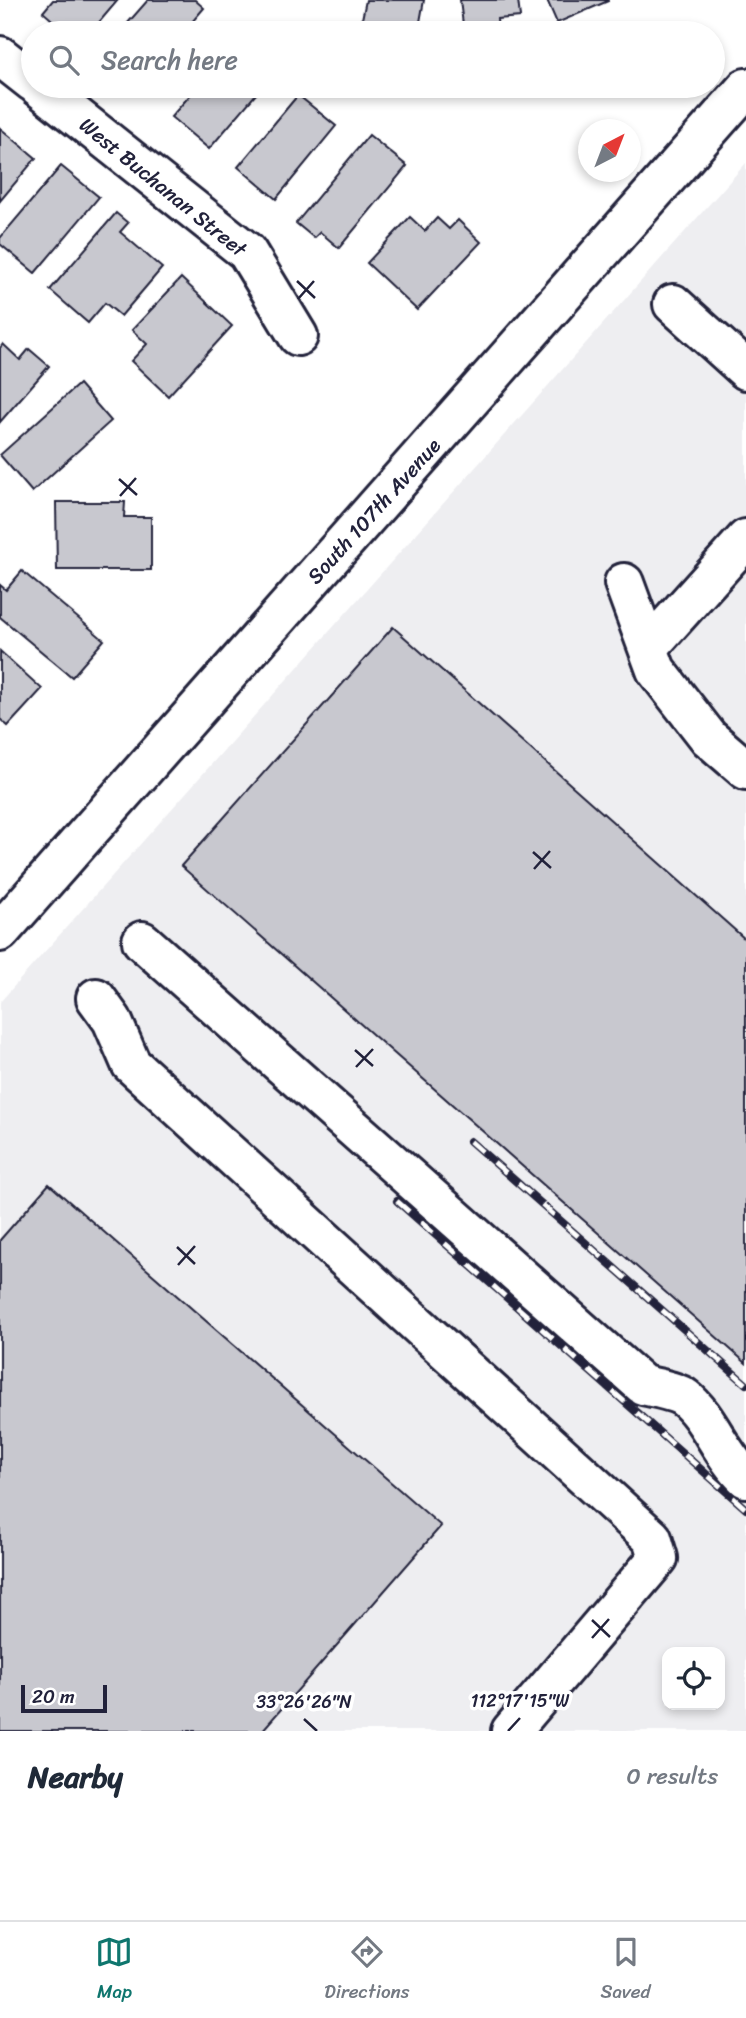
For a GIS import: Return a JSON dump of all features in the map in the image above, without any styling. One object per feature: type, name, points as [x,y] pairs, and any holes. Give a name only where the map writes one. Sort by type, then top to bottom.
[{"type":"main road","points":[[0,56],[21,73]]},
{"type":"main road","name":"South 107th Avenue","points":[[0,932],[746,88]]},
{"type":"main road","name":"West Buchanan Street","points":[[53,98],[247,253],[298,336]]},
{"type":"main road","points":[[673,304],[746,370]]},
{"type":"main road","points":[[648,649],[746,539]]},
{"type":"main road","points":[[624,583],[656,670],[709,738],[746,770]]},
{"type":"main road","points":[[142,941],[643,1385],[684,1397],[703,1420],[728,1462],[746,1478]]},
{"type":"main road","points":[[96,998],[111,1020],[131,1064],[652,1538],[657,1558],[511,1731]]},
{"type":"shaded area","points":[[746,163],[746,1731],[0,1731],[0,1002]]},
{"type":"building","points":[[53,0],[118,0],[100,21],[53,21],[43,12]]},
{"type":"building","points":[[148,0],[195,0],[204,8],[193,21],[130,21]]},
{"type":"building","points":[[366,0],[424,0],[420,21],[362,21]]},
{"type":"building","points":[[460,0],[518,0],[520,17],[497,21],[463,21]]},
{"type":"building","points":[[547,0],[608,0],[562,21],[556,21]]},
{"type":"building","points":[[188,98],[253,98],[209,149],[171,117]]},
{"type":"building","points":[[296,98],[302,98],[336,126],[276,199],[238,167]]},
{"type":"building","points":[[0,128],[36,158],[0,201]]},
{"type":"building","points":[[369,135],[407,166],[339,248],[320,232],[314,238],[296,223]]},
{"type":"building","points":[[61,166],[99,197],[35,273],[0,244],[0,238]]},
{"type":"building","points":[[116,213],[128,223],[120,232],[162,268],[121,316],[105,303],[88,323],[50,290]]},
{"type":"building","points":[[410,217],[425,231],[437,218],[449,229],[458,220],[481,242],[417,310],[367,263]]},
{"type":"building","points":[[181,278],[232,326],[168,396],[131,361],[147,344],[132,330]]},
{"type":"building","points":[[3,344],[20,360],[29,349],[49,366],[0,422],[0,348]]},
{"type":"building","points":[[79,384],[111,421],[32,492],[0,455]]},
{"type":"building","points":[[56,502],[125,502],[124,517],[151,517],[151,570],[57,570]]},
{"type":"building","points":[[22,571],[104,640],[72,677],[0,617],[0,585],[6,590]]},
{"type":"building","points":[[393,627],[746,940],[746,1363],[181,866]]},
{"type":"building","points":[[0,651],[42,689],[8,726],[0,719]]},
{"type":"building","points":[[49,1184],[441,1526],[262,1731],[0,1731],[0,1240]]},
{"type":"railway","points":[[470,1141],[746,1384]]},
{"type":"railway","points":[[397,1201],[746,1509]]}]
